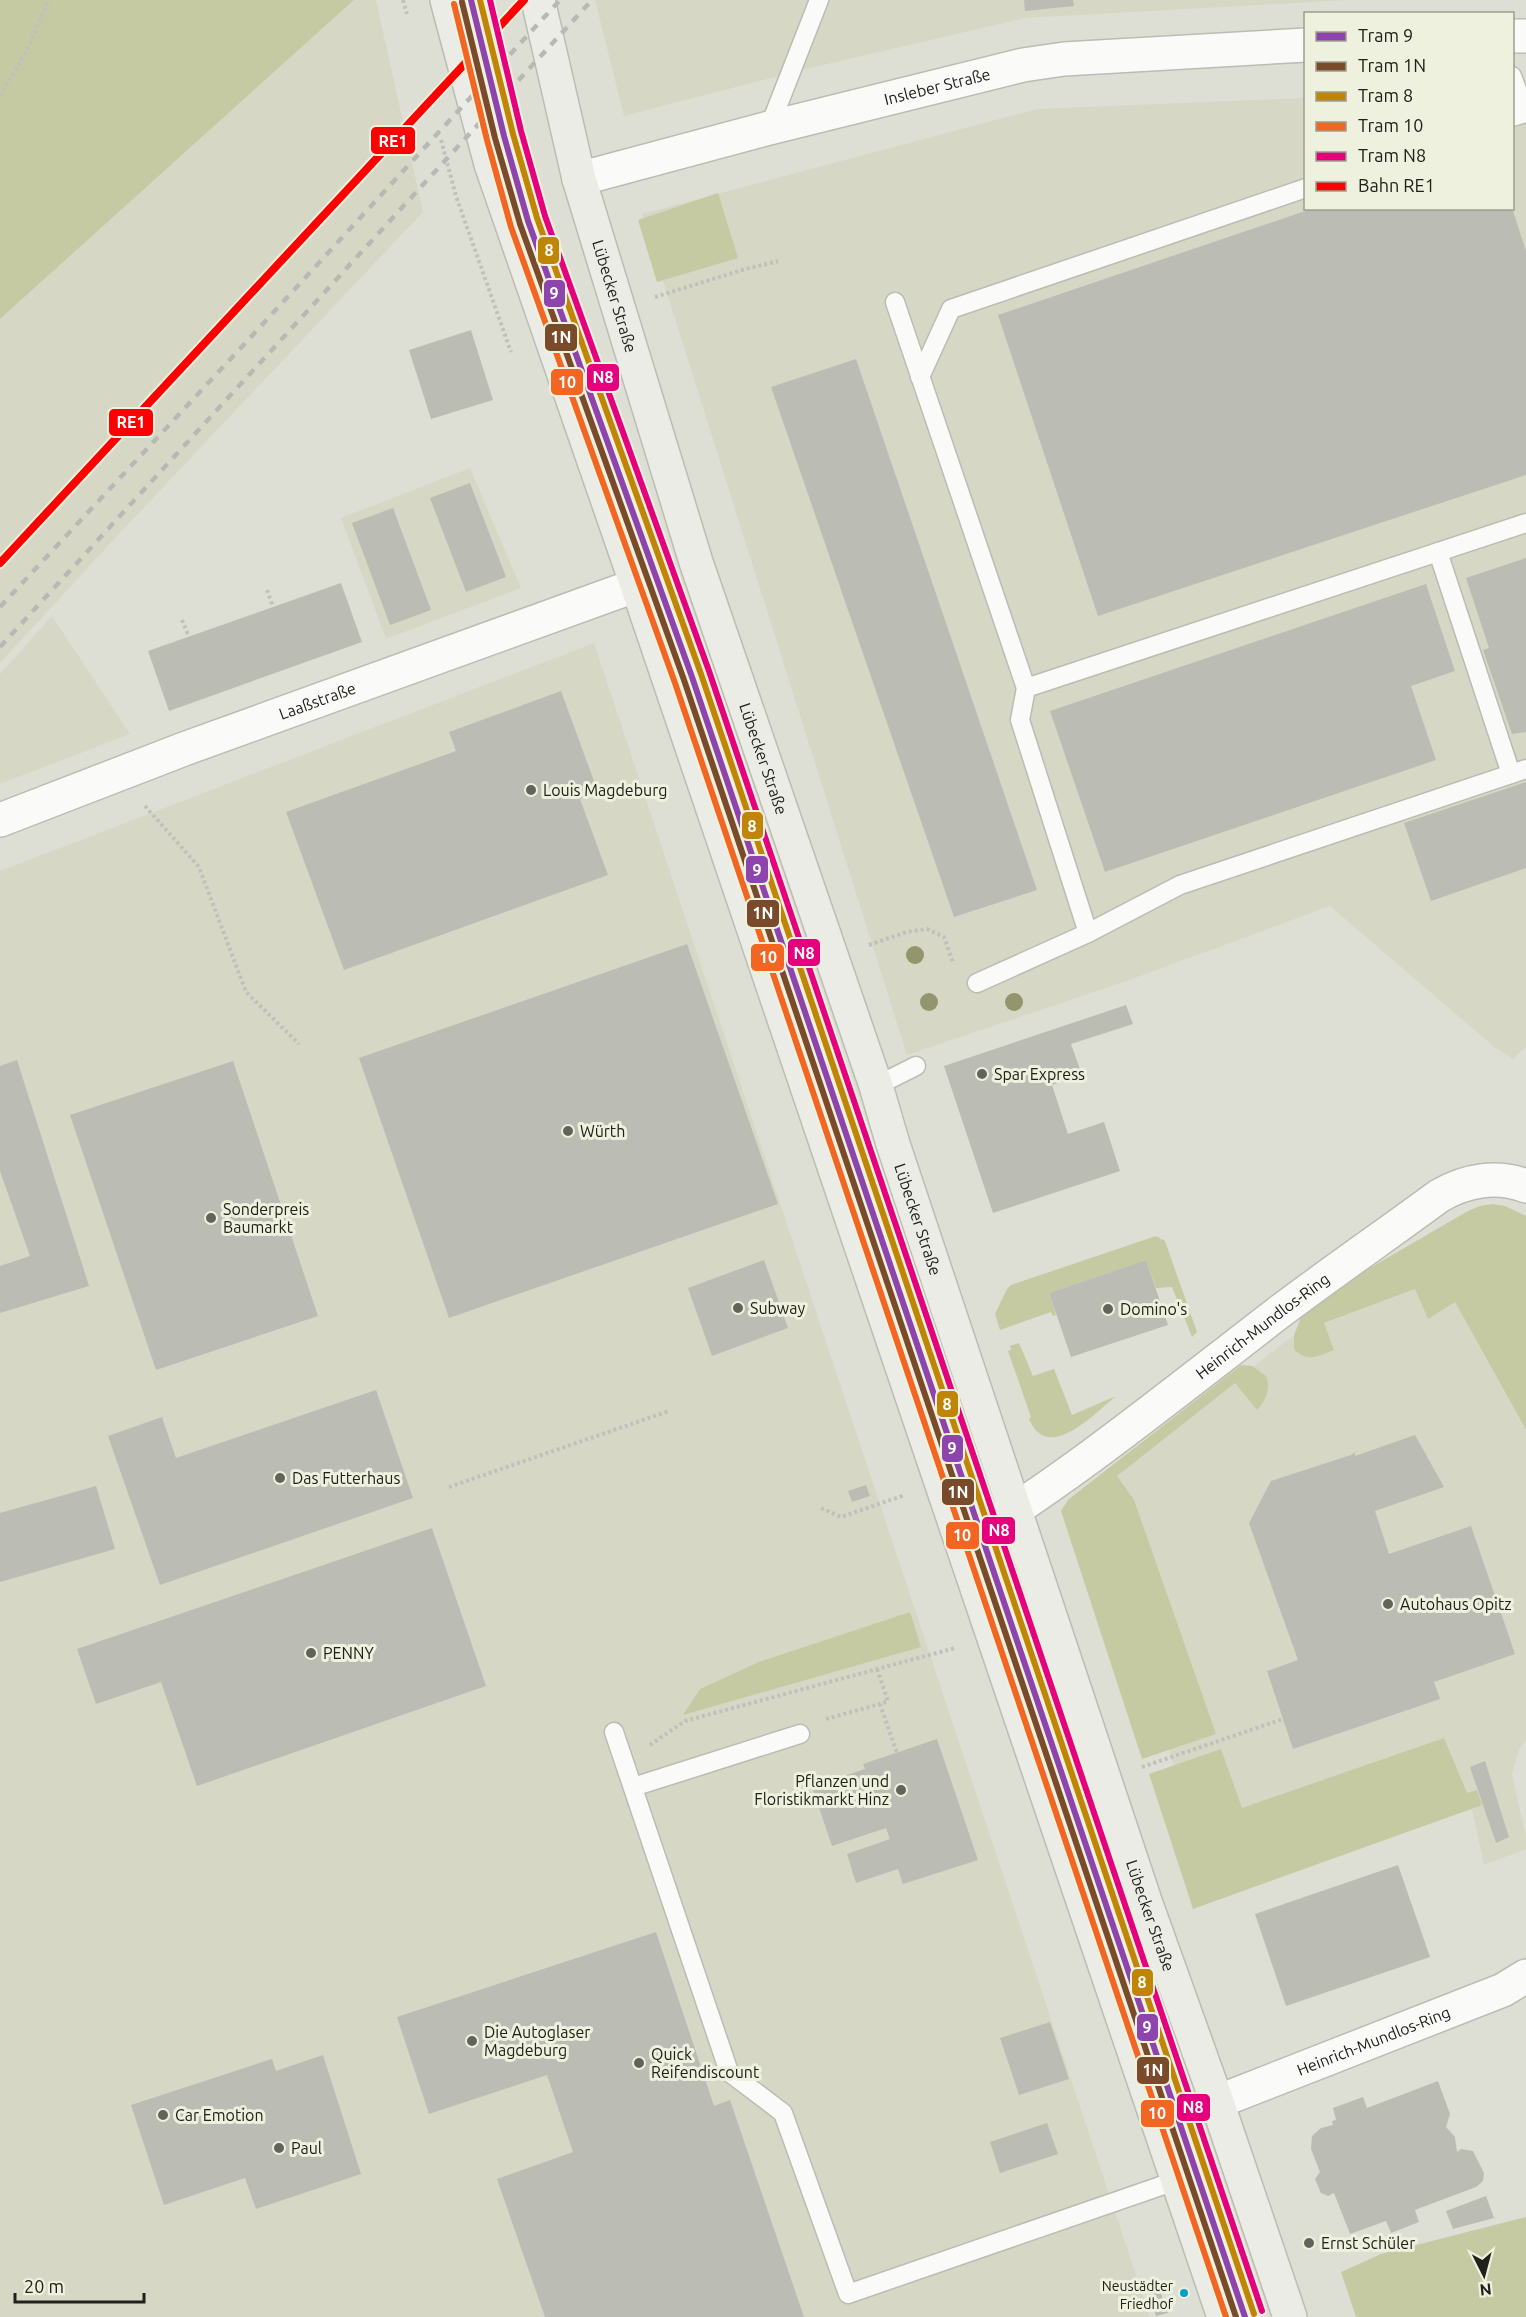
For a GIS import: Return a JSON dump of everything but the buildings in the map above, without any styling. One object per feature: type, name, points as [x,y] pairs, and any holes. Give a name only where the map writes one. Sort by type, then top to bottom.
[{"type":"main road","points":[[447,0],[491,164],[637,585],[1224,2317]]},
{"type":"main road","name":"Lübecker Straße","points":[[538,0],[579,179],[696,562],[876,1086],[892,1144],[1144,1901],[1217,2102],[1290,2317]]},
{"type":"street","name":"Insleber Straße","points":[[579,179],[1002,69],[1084,57],[1304,45]]},
{"type":"street","name":"Laaßstraße","points":[[0,820],[184,749],[637,585]]},
{"type":"street","name":"Heinrich-Mundlos-Ring","points":[[1015,1511],[1163,1403],[1278,1313],[1439,1196],[1453,1188],[1484,1180],[1500,1180],[1526,1186]]},
{"type":"street","points":[[963,1543],[1015,1511]]},
{"type":"street","name":"Heinrich-Mundlos-Ring","points":[[1217,2102],[1503,1990],[1526,1976]]},
{"type":"lane","points":[[769,128],[819,0]]},
{"type":"lane","points":[[1514,81],[1526,113],[1514,116]]},
{"type":"lane","points":[[920,376],[951,309],[1304,188]]},
{"type":"lane","points":[[895,302],[1026,688],[1020,720],[1088,933]]},
{"type":"lane","points":[[1026,688],[1526,523]]},
{"type":"lane","points":[[977,983],[1088,933],[1180,885],[1518,771],[1438,552]]},
{"type":"lane","points":[[876,1086],[916,1066]]},
{"type":"lane","points":[[614,1732],[729,2072],[783,2114],[848,2294],[1178,2180]]},
{"type":"lane","points":[[633,1787],[800,1734]]},
{"type":"path","points":[[0,96],[27,50],[49,0]]},
{"type":"path","points":[[647,300],[778,261]]},
{"type":"path","points":[[267,590],[273,607]]},
{"type":"path","points":[[182,620],[189,637]]},
{"type":"path","points":[[142,803],[199,867],[246,992],[299,1044]]},
{"type":"path","points":[[866,946],[906,932],[927,929],[944,937],[962,988],[977,983]]},
{"type":"path","points":[[449,1487],[669,1411]]},
{"type":"path","points":[[821,1508],[841,1517],[906,1495]]},
{"type":"path","points":[[624,1762],[685,1721],[957,1648]]},
{"type":"path","points":[[878,1669],[888,1701],[880,1704],[897,1753]]},
{"type":"path","points":[[1141,1767],[1283,1719]]},
{"type":"shaded area","points":[[354,0],[376,0],[423,212],[0,663],[0,319]]},
{"type":"shaded area","points":[[595,0],[1349,0],[1025,18],[810,68],[624,116]]},
{"type":"shaded area","points":[[1526,89],[1526,1047],[1513,1059],[1493,1046],[1330,906],[1124,982],[907,1055],[642,214],[1037,109],[1304,98],[1304,210],[1514,210],[1514,90]]},
{"type":"shaded area","points":[[470,468],[521,588],[386,639],[341,518]]},
{"type":"shaded area","points":[[52,616],[130,734],[0,784],[0,674]]},
{"type":"shaded area","points":[[594,643],[1150,2317],[0,2317],[0,871]]},
{"type":"shaded area","points":[[1415,1289],[1455,1302],[1526,1431],[1526,1740],[1519,1750],[1512,1774],[1526,1837],[1526,1849],[1484,1865],[1472,1809],[1217,1899],[1087,1495],[1294,1335]]},
{"type":"green space","points":[[0,0],[354,0],[0,319]]},
{"type":"green space","points":[[718,193],[738,258],[657,282],[638,220]]},
{"type":"green space","points":[[1493,1204],[1505,1206],[1526,1216],[1526,1430],[1455,1302],[1428,1319],[1415,1289],[1324,1323],[1334,1350],[1308,1357],[1294,1349],[1294,1335],[1302,1315],[1344,1283],[1468,1211]]},
{"type":"green space","points":[[1156,1236],[1165,1241],[1197,1332],[1192,1337],[1172,1287],[1156,1288],[1146,1260],[1049,1293],[1056,1315],[1053,1316],[1051,1312],[1000,1330],[995,1314],[1011,1285]]},
{"type":"green space","points":[[1019,1343],[1033,1376],[1054,1369],[1072,1415],[1116,1396],[1071,1431],[1059,1436],[1048,1437],[1037,1432],[1029,1419],[1031,1417],[1008,1351],[1011,1350],[1010,1346]]},
{"type":"green space","points":[[1241,1365],[1252,1366],[1266,1376],[1267,1394],[1257,1410],[1235,1383],[1117,1476],[1134,1500],[1216,1734],[1142,1759],[1061,1511],[1068,1500]]},
{"type":"green space","points":[[910,1612],[921,1647],[683,1715],[700,1689],[759,1662]]},
{"type":"green space","points":[[1444,1738],[1467,1793],[1477,1790],[1482,1805],[1193,1909],[1149,1774],[1221,1749],[1242,1808]]},
{"type":"green space","points":[[1526,2217],[1526,2317],[1356,2317],[1341,2272],[1381,2254]]},
{"type":"railway","points":[[0,607],[560,0]]},
{"type":"railway","points":[[0,647],[592,0]]},
{"type":"tram line","name":"9","points":[[471,0],[504,136],[528,221],[692,677],[1245,2317]]},
{"type":"tram line","name":"8","points":[[480,0],[513,134],[537,218],[701,674],[1254,2314]]},
{"type":"tram line","name":"N8","points":[[490,0],[521,131],[545,216],[709,671],[1262,2311]]},
{"type":"tram line","name":"1N","points":[[462,2],[495,138],[520,224],[684,680],[1236,2317]]},
{"type":"tram line","name":"10","points":[[454,4],[511,227],[675,683],[1226,2317]]},
{"type":"rail line","name":"RE1","points":[[0,563],[524,0]]},
{"type":"place","name":"Louis Magdeburg","points":[[531,790]]},
{"type":"place","name":"Spar Express","points":[[982,1074]]},
{"type":"place","name":"Würth","points":[[568,1131]]},
{"type":"place","name":"Sonderpreis Baumarkt","points":[[211,1218]]},
{"type":"place","name":"Subway","points":[[738,1308]]},
{"type":"place","name":"Domino's","points":[[1108,1309]]},
{"type":"place","name":"Das Futterhaus","points":[[280,1478]]},
{"type":"place","name":"Autohaus Opitz","points":[[1388,1604]]},
{"type":"place","name":"PENNY","points":[[311,1653]]},
{"type":"place","name":"Pflanzen und Floristikmarkt Hinz","points":[[901,1790]]},
{"type":"place","name":"Die Autoglaser Magdeburg","points":[[472,2041]]},
{"type":"place","name":"Quick Reifendiscount","points":[[639,2063]]},
{"type":"place","name":"Car Emotion","points":[[163,2115]]},
{"type":"place","name":"Paul","points":[[279,2148]]},
{"type":"place","name":"Ernst Schüler","points":[[1309,2243]]},
{"type":"place","name":"Neustädter Friedhof","points":[[1184,2293]]}]
